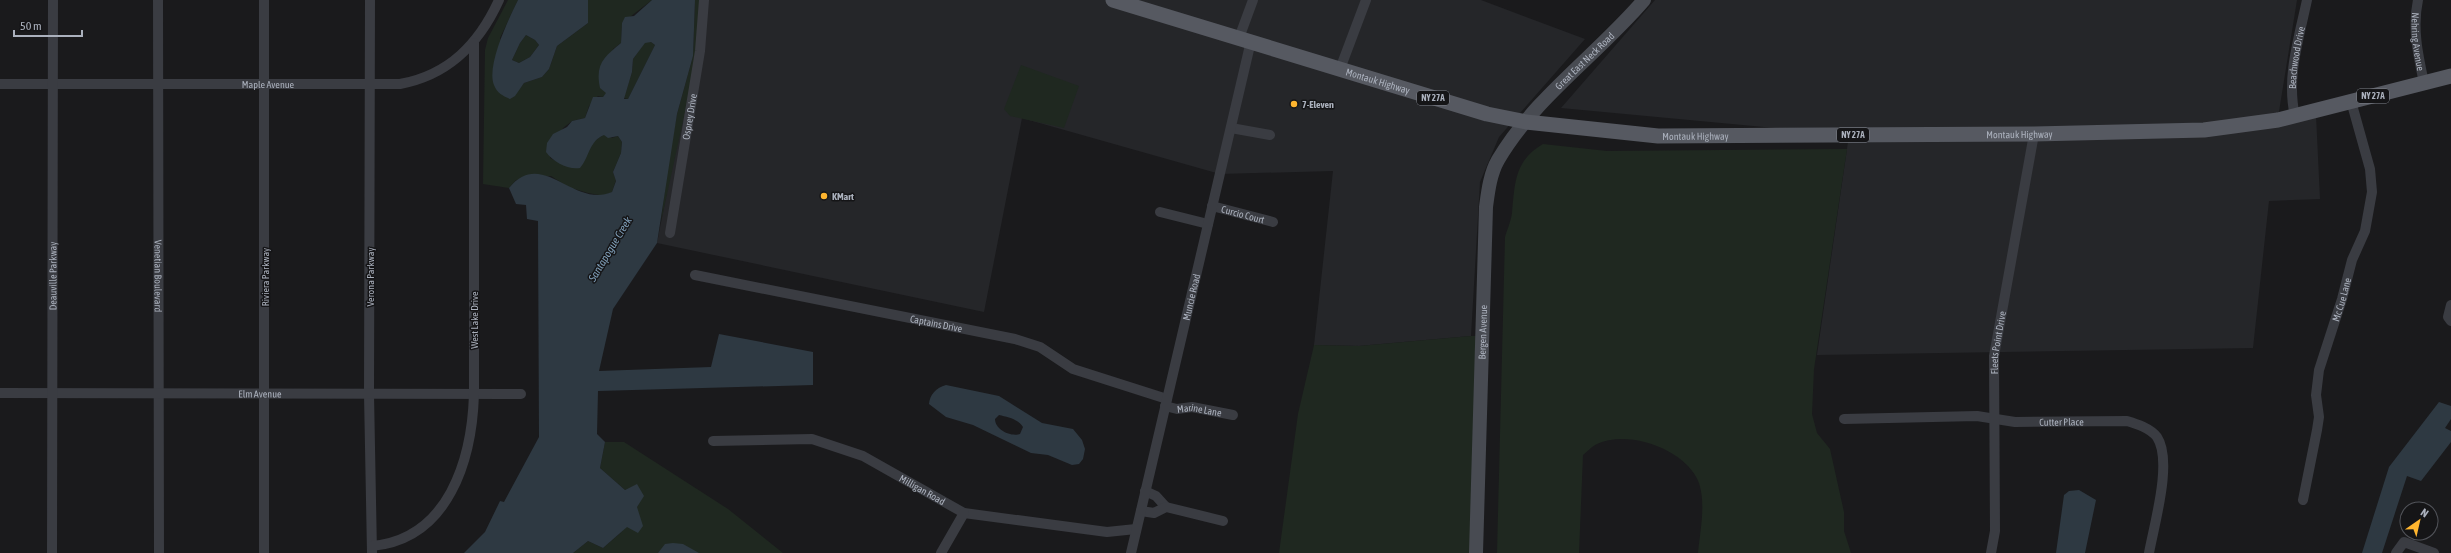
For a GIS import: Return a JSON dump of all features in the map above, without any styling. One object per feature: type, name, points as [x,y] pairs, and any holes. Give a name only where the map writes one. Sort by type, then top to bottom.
[{"type":"main road","name":"Montauk Highway","points":[[1113,0],[1487,114],[1526,122],[1658,136],[2034,134],[2204,130],[2258,124],[2295,116]]},
{"type":"main road","name":"Great East Neck Road","points":[[1526,122],[1644,0]]},
{"type":"main road","name":"NY 27A","points":[[2295,116],[2451,76]]},
{"type":"main road","name":"Bergen Avenue","points":[[1476,553],[1486,207],[1490,183],[1497,161],[1526,122]]},
{"type":"street","name":"Deauville Parkway","points":[[52,553],[53,0]]},
{"type":"street","name":"Venetian Boulevard","points":[[158,0],[159,553]]},
{"type":"street","name":"Riviera Parkway","points":[[264,0],[266,394],[264,553]]},
{"type":"street","name":"Verona Parkway","points":[[370,0],[369,394],[372,550]]},
{"type":"street","name":"Maple Avenue","points":[[0,84],[400,84],[424,79],[453,62],[474,43],[499,0]]},
{"type":"street","name":"Osprey Drive","points":[[670,233],[700,50],[704,0]]},
{"type":"street","name":"Muncie Road","points":[[1131,553],[1231,128],[1245,39],[1253,0]]},
{"type":"street","points":[[1340,69],[1366,0]]},
{"type":"street","name":"Beachwood Drive","points":[[2295,116],[2291,98],[2294,61],[2307,0]]},
{"type":"street","name":"Nehring Avenue","points":[[2418,0],[2415,18],[2415,39],[2424,83]]},
{"type":"street","name":"West Lake Drive","points":[[372,550],[418,532],[429,522],[445,500],[457,478],[468,448],[474,394],[474,43]]},
{"type":"street","name":"Mc Cue Lane","points":[[2303,500],[2319,417],[2316,395],[2319,370],[2342,299],[2352,260],[2365,230],[2372,192],[2370,169],[2352,101]]},
{"type":"street","points":[[1231,128],[1270,135]]},
{"type":"street","name":"Fleets Point Drive","points":[[1991,553],[1996,524],[1994,356],[2034,134]]},
{"type":"street","name":"Curcio Court","points":[[1212,206],[1273,222]]},
{"type":"street","points":[[1160,212],[1208,224]]},
{"type":"street","name":"Captains Drive","points":[[695,275],[1015,339],[1040,347],[1073,369],[1166,402]]},
{"type":"street","points":[[2451,305],[2448,317],[2451,321]]},
{"type":"street","name":"Elm Avenue","points":[[0,393],[521,394]]},
{"type":"street","name":"Marine Lane","points":[[1166,402],[1178,409],[1192,407],[1233,415]]},
{"type":"street","name":"Cutter Place","points":[[1844,419],[1977,416],[2015,422],[2127,421],[2143,426],[2157,436],[2164,454],[2162,481],[2149,553]]},
{"type":"street","name":"Milligan Road","points":[[713,441],[812,439],[863,456],[964,513],[1107,532],[1136,529]]},
{"type":"street","points":[[1146,491],[1156,496],[1166,507],[1224,521]]},
{"type":"street","points":[[1141,511],[1154,513],[1166,507]]},
{"type":"street","points":[[941,553],[964,513]]},
{"type":"street","points":[[2396,553],[2404,542],[2434,553]]},
{"type":"shaded area","points":[[508,0],[518,0],[500,38],[520,88],[524,83],[542,77],[549,69],[557,46],[588,23],[588,0],[652,0],[622,23],[621,43],[613,49],[607,93],[603,97],[598,96],[589,106],[585,118],[572,121],[563,128],[550,158],[566,166],[589,151],[592,143],[604,134],[612,138],[618,136],[622,142],[621,153],[613,172],[616,180],[612,192],[604,196],[588,193],[568,187],[551,176],[516,180],[509,188],[483,184],[485,50],[488,38]]},
{"type":"shaded area","points":[[695,0],[700,0],[698,52],[661,222],[667,169],[677,114],[693,56]]},
{"type":"shaded area","points":[[704,0],[1481,0],[1585,39],[1499,137],[1480,182],[1471,336],[1359,346],[1314,345],[1333,171],[1220,174],[1022,118],[984,312],[657,243]]},
{"type":"shaded area","points":[[1655,0],[2297,0],[2277,124],[2316,115],[2320,199],[2269,201],[2253,348],[1817,355],[1849,135],[1561,108]]},
{"type":"shaded area","points":[[526,35],[535,40],[539,45],[530,57],[519,63],[512,60],[520,43]]},
{"type":"shaded area","points":[[645,42],[651,42],[655,45],[628,99],[624,98],[632,72],[633,59]]},
{"type":"shaded area","points":[[1021,65],[1079,86],[1064,128],[1010,116],[1004,109]]},
{"type":"shaded area","points":[[1543,144],[1607,151],[1847,149],[1814,369],[1812,414],[1817,433],[1830,449],[1844,512],[1844,531],[1851,553],[1698,553],[1702,518],[1702,500],[1699,483],[1692,471],[1670,452],[1640,441],[1625,439],[1610,440],[1597,444],[1583,455],[1579,553],[1497,553],[1505,237],[1511,216],[1515,183],[1521,166],[1533,151]]},
{"type":"shaded area","points":[[1485,336],[1476,553],[1279,553],[1298,414],[1314,345],[1359,346]]},
{"type":"shaded area","points":[[605,442],[624,442],[728,509],[783,553],[573,553],[588,541],[603,548],[625,528],[633,515],[637,497],[637,485],[625,490],[600,468]]},
{"type":"water","points":[[518,0],[588,0],[588,23],[557,46],[549,69],[542,77],[524,83],[515,96],[510,99],[497,90],[492,77],[493,66],[504,30]],"holes":[[[526,35],[535,40],[539,45],[530,57],[519,63],[512,60],[520,43]]]},
{"type":"water","name":"Santapogue Creek","points":[[652,0],[695,0],[693,56],[677,114],[657,243],[613,309],[599,371],[711,367],[719,334],[813,352],[813,385],[598,391],[597,434],[605,442],[600,468],[625,490],[637,484],[644,496],[637,507],[643,526],[638,533],[627,527],[603,548],[588,541],[573,553],[464,553],[485,532],[500,501],[504,502],[539,437],[538,221],[527,219],[526,205],[516,204],[509,188],[521,177],[534,174],[546,176],[585,193],[598,195],[612,192],[616,181],[613,172],[621,153],[622,142],[618,136],[608,138],[604,135],[595,141],[580,168],[571,168],[561,164],[549,156],[546,152],[547,143],[553,134],[567,127],[572,121],[585,118],[593,97],[603,97],[606,93],[600,88],[600,67],[606,57],[621,43],[622,23],[625,17],[634,16]],"holes":[[[651,42],[655,45],[628,99],[624,99],[632,72],[633,59],[645,43]]]},
{"type":"water","points":[[946,385],[999,396],[1042,423],[1073,429],[1082,440],[1085,449],[1083,459],[1079,464],[1072,465],[1048,455],[1031,453],[973,425],[946,417],[929,404],[932,394],[942,386]],"holes":[[[999,415],[1012,419],[1021,424],[1023,427],[1020,434],[1016,435],[1004,432],[996,423],[995,419]]]},
{"type":"water","points":[[2439,402],[2451,406],[2451,419],[2445,428],[2451,431],[2451,442],[2421,481],[2407,476],[2382,553],[2362,553],[2389,467]]},
{"type":"water","points":[[2079,490],[2096,500],[2085,553],[2056,553],[2064,495],[2069,491]]},
{"type":"water","points":[[665,544],[683,544],[699,553],[658,553]]},
{"type":"place","name":"7-Eleven","points":[[1294,104]]},
{"type":"place","name":"KMart","points":[[824,196]]}]
